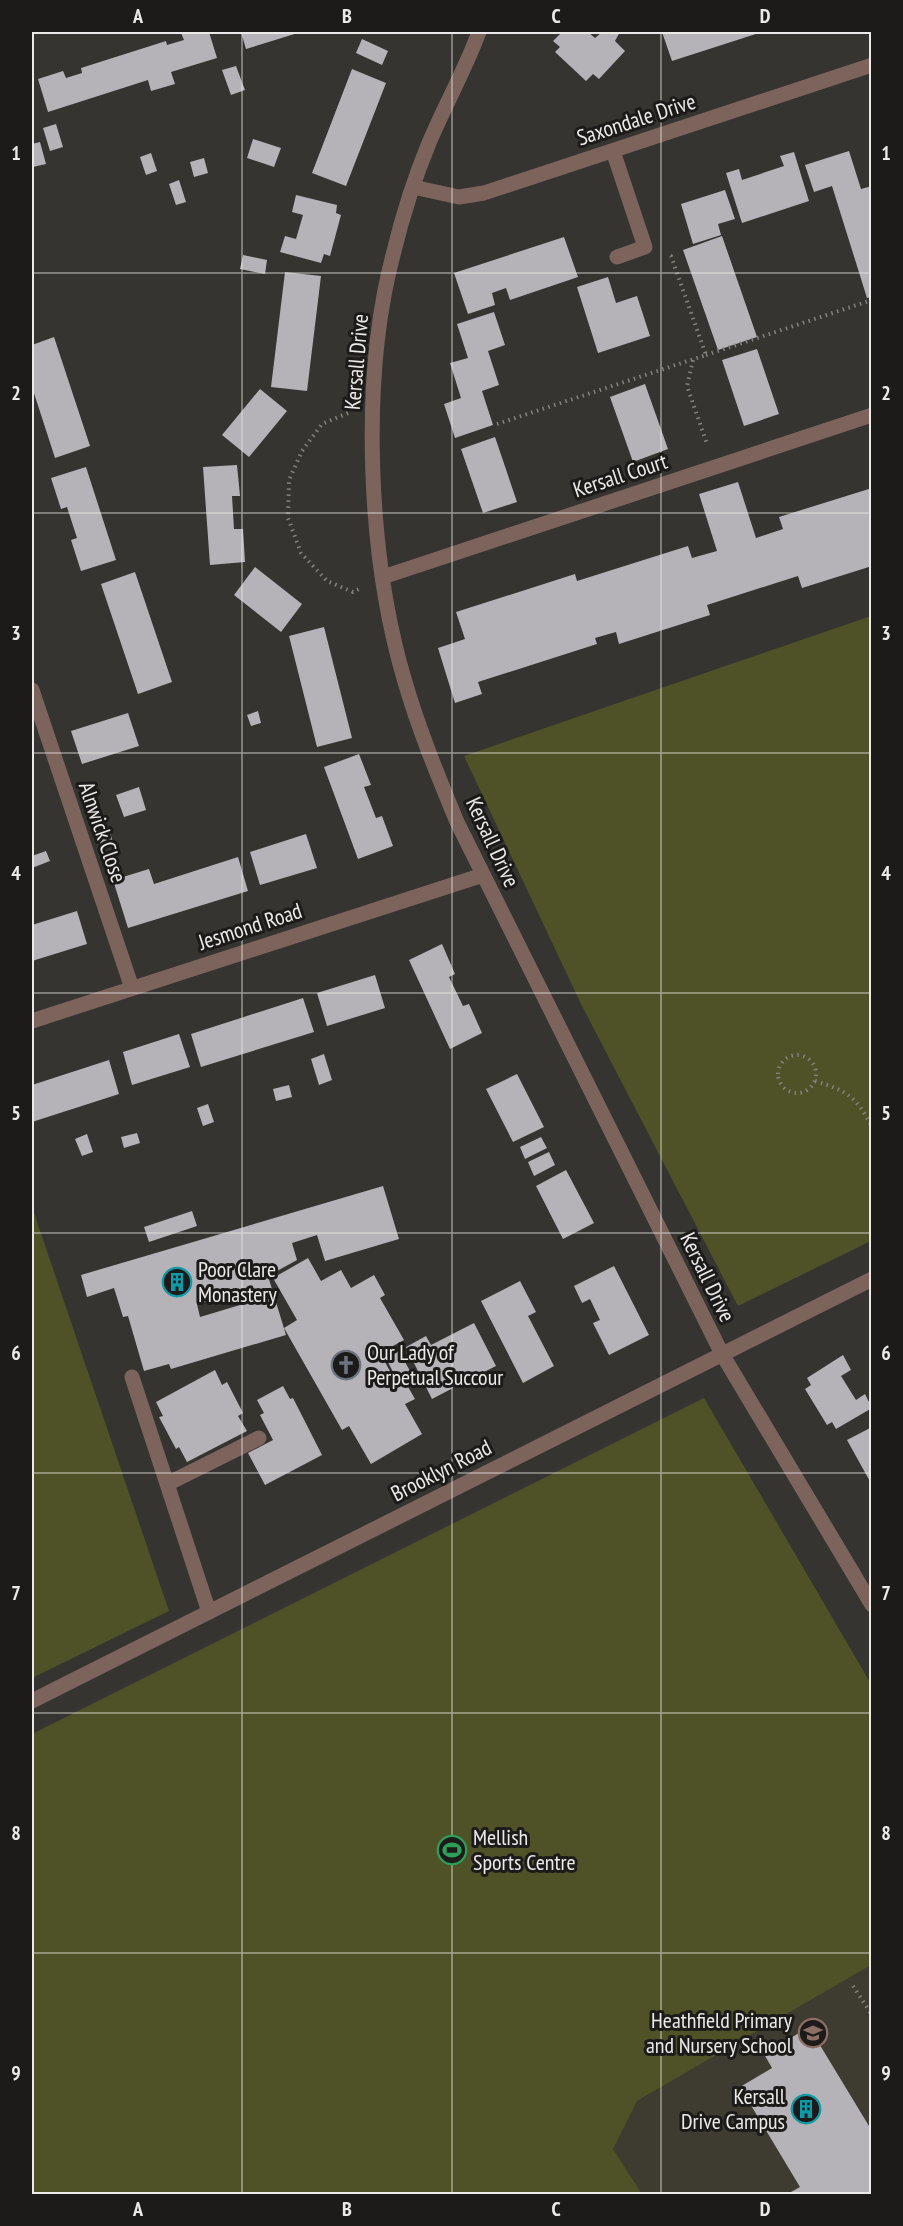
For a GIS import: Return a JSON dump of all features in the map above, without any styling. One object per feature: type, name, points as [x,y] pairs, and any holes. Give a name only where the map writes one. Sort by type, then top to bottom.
[{"type":"street","name":"Kersall Drive","points":[[479,32],[468,63],[428,145],[413,187],[392,257],[379,335],[373,410],[374,501],[383,577],[404,680],[425,743],[457,822],[722,1354],[872,1605]]},
{"type":"street","name":"Saxondale Drive","points":[[413,187],[459,197],[484,193],[872,65]]},
{"type":"street","points":[[613,151],[645,247],[616,256]]},
{"type":"street","name":"Kersall Court","points":[[383,577],[872,415]]},
{"type":"street","name":"Alnwick Close","points":[[32,690],[132,988]]},
{"type":"street","name":"Jesmond Road","points":[[32,1021],[483,875]]},
{"type":"street","name":"Brooklyn Road","points":[[32,1701],[872,1279]]},
{"type":"street","points":[[132,1377],[209,1612]]},
{"type":"street","points":[[167,1484],[259,1438]]},
{"type":"path","points":[[645,247],[670,256],[706,355]]},
{"type":"path","points":[[497,424],[872,300]]},
{"type":"path","points":[[693,359],[687,386],[716,467]]},
{"type":"path","points":[[373,410],[348,413],[322,424],[302,451],[289,480],[288,518],[301,553],[327,581],[353,592],[383,577]]},
{"type":"path","points":[[793,1056],[803,1057],[811,1062],[816,1071],[815,1081],[809,1089],[801,1093],[791,1092],[783,1087],[778,1078],[779,1068],[784,1060],[793,1056]]},
{"type":"path","points":[[815,1081],[844,1090],[861,1106],[872,1127]]},
{"type":"path","points":[[853,1986],[872,2015]]},
{"type":"shaded area","name":"Heathfield Primary and Nursery School","points":[[871,1965],[871,2194],[544,2194],[613,2149],[637,2101]]},
{"type":"green space","points":[[871,616],[871,1241],[738,1306],[582,1006],[464,756]]},
{"type":"green space","points":[[32,1207],[169,1611],[32,1678]]},
{"type":"green space","name":"Mellish Sports Centre","points":[[704,1398],[871,1684],[871,1965],[637,2101],[613,2149],[642,2194],[32,2194],[32,1734]]},
{"type":"building","points":[[209,32],[217,58],[171,72],[175,84],[151,91],[148,80],[48,112],[38,79],[63,71],[66,78],[82,73],[81,68],[166,41],[167,45],[184,40],[181,33]]},
{"type":"building","points":[[241,32],[301,32],[246,49]]},
{"type":"building","points":[[562,32],[588,32],[595,38],[602,32],[620,32],[615,41],[625,51],[599,79],[593,74],[586,81],[555,52],[560,47],[553,41]]},
{"type":"building","points":[[662,32],[762,32],[672,61]]},
{"type":"building","points":[[362,39],[388,51],[382,65],[356,53]]},
{"type":"building","points":[[236,66],[245,90],[231,95],[222,70]]},
{"type":"building","points":[[352,69],[386,83],[346,186],[312,173]]},
{"type":"building","points":[[56,124],[63,147],[50,151],[43,128]]},
{"type":"building","points":[[253,139],[281,148],[274,167],[247,158]]},
{"type":"building","points":[[40,142],[46,164],[33,167],[32,144]]},
{"type":"building","points":[[849,151],[861,189],[872,186],[872,297],[867,298],[832,186],[814,192],[805,165]]},
{"type":"building","points":[[794,152],[809,201],[742,223],[726,173],[739,169],[742,180],[784,166],[780,156]]},
{"type":"building","points":[[151,153],[157,171],[146,175],[140,157]]},
{"type":"building","points":[[204,158],[208,173],[194,177],[190,162]]},
{"type":"building","points":[[179,180],[186,202],[176,205],[169,184]]},
{"type":"building","points":[[725,190],[735,219],[718,224],[721,235],[693,244],[681,204]]},
{"type":"building","points":[[296,195],[337,205],[336,213],[341,215],[330,256],[324,254],[321,263],[280,252],[285,236],[296,239],[303,215],[292,212]]},
{"type":"building","points":[[722,236],[757,337],[718,350],[683,250]]},
{"type":"building","points":[[564,237],[578,277],[510,300],[506,288],[492,293],[495,305],[468,314],[454,273]]},
{"type":"building","points":[[243,255],[267,260],[265,274],[240,269]]},
{"type":"building","points":[[285,272],[321,276],[307,391],[271,387]]},
{"type":"building","points":[[608,277],[616,303],[637,296],[650,336],[598,353],[577,287]]},
{"type":"building","points":[[494,312],[505,345],[488,351],[499,385],[482,391],[493,425],[455,438],[444,404],[461,398],[450,363],[468,358],[457,324]]},
{"type":"building","points":[[54,337],[90,446],[55,458],[32,387],[32,345]]},
{"type":"building","points":[[757,349],[779,414],[744,426],[722,360]]},
{"type":"building","points":[[645,384],[668,449],[633,462],[610,397]]},
{"type":"building","points":[[260,389],[287,411],[249,457],[222,435]]},
{"type":"building","points":[[495,437],[517,502],[483,513],[461,449]]},
{"type":"building","points":[[237,465],[240,496],[232,496],[234,529],[243,529],[245,562],[210,565],[203,467]]},
{"type":"building","points":[[86,467],[116,560],[81,571],[71,540],[77,538],[67,507],[61,509],[51,478]]},
{"type":"building","points":[[738,482],[756,538],[783,529],[779,517],[872,488],[872,566],[802,588],[798,576],[707,605],[710,615],[619,644],[616,632],[595,638],[597,644],[478,682],[482,694],[455,703],[438,648],[465,639],[456,612],[575,574],[577,581],[688,546],[692,558],[717,551],[699,494]]},
{"type":"building","points":[[255,567],[302,604],[281,632],[234,595]]},
{"type":"building","points":[[135,572],[172,682],[138,694],[101,584]]},
{"type":"building","points":[[324,627],[352,738],[317,747],[289,636]]},
{"type":"building","points":[[258,711],[261,723],[251,726],[247,715]]},
{"type":"building","points":[[128,713],[139,746],[82,764],[71,731]]},
{"type":"building","points":[[359,754],[371,785],[364,787],[376,818],[382,816],[393,846],[358,859],[324,767]]},
{"type":"building","points":[[139,787],[146,810],[124,817],[116,795]]},
{"type":"building","points":[[108,827],[114,845],[102,849],[96,832]]},
{"type":"building","points":[[306,834],[317,868],[260,885],[250,852]]},
{"type":"building","points":[[46,851],[50,861],[32,868],[32,856]]},
{"type":"building","points":[[238,857],[248,891],[128,928],[113,880],[149,869],[154,884]]},
{"type":"building","points":[[77,911],[87,944],[32,961],[32,925]]},
{"type":"building","points":[[442,944],[455,974],[449,977],[463,1006],[469,1004],[482,1033],[450,1049],[409,960]]},
{"type":"building","points":[[375,975],[385,1008],[327,1026],[317,993]]},
{"type":"building","points":[[303,998],[314,1032],[201,1067],[191,1034]]},
{"type":"building","points":[[179,1034],[190,1067],[132,1085],[123,1052]]},
{"type":"building","points":[[324,1054],[332,1080],[319,1085],[311,1059]]},
{"type":"building","points":[[109,1060],[119,1094],[32,1122],[32,1085]]},
{"type":"building","points":[[517,1074],[544,1127],[513,1142],[486,1089]]},
{"type":"building","points":[[289,1085],[292,1097],[276,1101],[273,1089]]},
{"type":"building","points":[[208,1104],[214,1122],[203,1126],[197,1108]]},
{"type":"building","points":[[137,1133],[140,1143],[124,1148],[121,1137]]},
{"type":"building","points":[[87,1134],[93,1152],[82,1156],[75,1139]]},
{"type":"building","points":[[541,1137],[547,1148],[525,1159],[520,1147]]},
{"type":"building","points":[[549,1152],[555,1165],[534,1176],[528,1162]]},
{"type":"building","points":[[566,1170],[594,1223],[563,1239],[536,1186]]},
{"type":"building","name":"Poor Clare Monastery","points":[[383,1186],[399,1239],[325,1261],[317,1235],[292,1243],[297,1260],[268,1276],[286,1335],[171,1369],[169,1364],[144,1371],[128,1316],[123,1317],[114,1288],[87,1297],[81,1275]],"holes":[[[246,1289],[250,1302],[200,1317],[197,1304]]]},
{"type":"building","points":[[192,1211],[197,1226],[149,1242],[144,1227]]},
{"type":"building","name":"Our Lady of Perpetual Succour","points":[[308,1258],[321,1281],[341,1270],[351,1288],[374,1275],[385,1295],[380,1298],[404,1340],[380,1353],[396,1382],[403,1378],[415,1399],[405,1404],[422,1434],[371,1464],[349,1426],[342,1430],[284,1328],[297,1320],[273,1278]]},
{"type":"building","points":[[614,1266],[649,1335],[609,1355],[593,1323],[600,1320],[590,1299],[582,1303],[574,1286]]},
{"type":"building","points":[[520,1281],[536,1312],[528,1316],[554,1366],[523,1383],[481,1301]]},
{"type":"building","points":[[474,1323],[496,1366],[474,1377],[471,1372],[450,1383],[453,1388],[432,1399],[406,1347],[426,1336],[431,1345]]},
{"type":"building","points":[[399,1351],[410,1371],[396,1378],[386,1358]]},
{"type":"building","points":[[843,1355],[851,1370],[841,1376],[856,1400],[865,1394],[872,1408],[836,1429],[832,1422],[827,1425],[805,1389],[811,1385],[807,1378]]},
{"type":"building","points":[[215,1370],[222,1385],[227,1382],[243,1413],[238,1416],[247,1431],[187,1462],[179,1447],[176,1449],[159,1417],[163,1416],[156,1402]]},
{"type":"building","points":[[283,1386],[290,1399],[293,1398],[322,1455],[265,1485],[248,1453],[273,1440],[260,1415],[264,1413],[257,1400]]},
{"type":"building","points":[[872,1427],[872,1485],[847,1440]]},
{"type":"building","name":"Kersall Drive Campus","points":[[809,2027],[872,2131],[872,2194],[792,2194],[791,2192],[800,2187],[740,2087],[772,2068],[764,2054]]},
{"type":"place","name":"Poor Clare Monastery","points":[[177,1282]]},
{"type":"place","name":"Our Lady of Perpetual Succour","points":[[346,1365]]},
{"type":"place","name":"Mellish Sports Centre","points":[[452,1850]]},
{"type":"place","name":"Heathfield Primary and Nursery School","points":[[813,2033]]},
{"type":"place","name":"Kersall Drive Campus","points":[[806,2109]]}]
